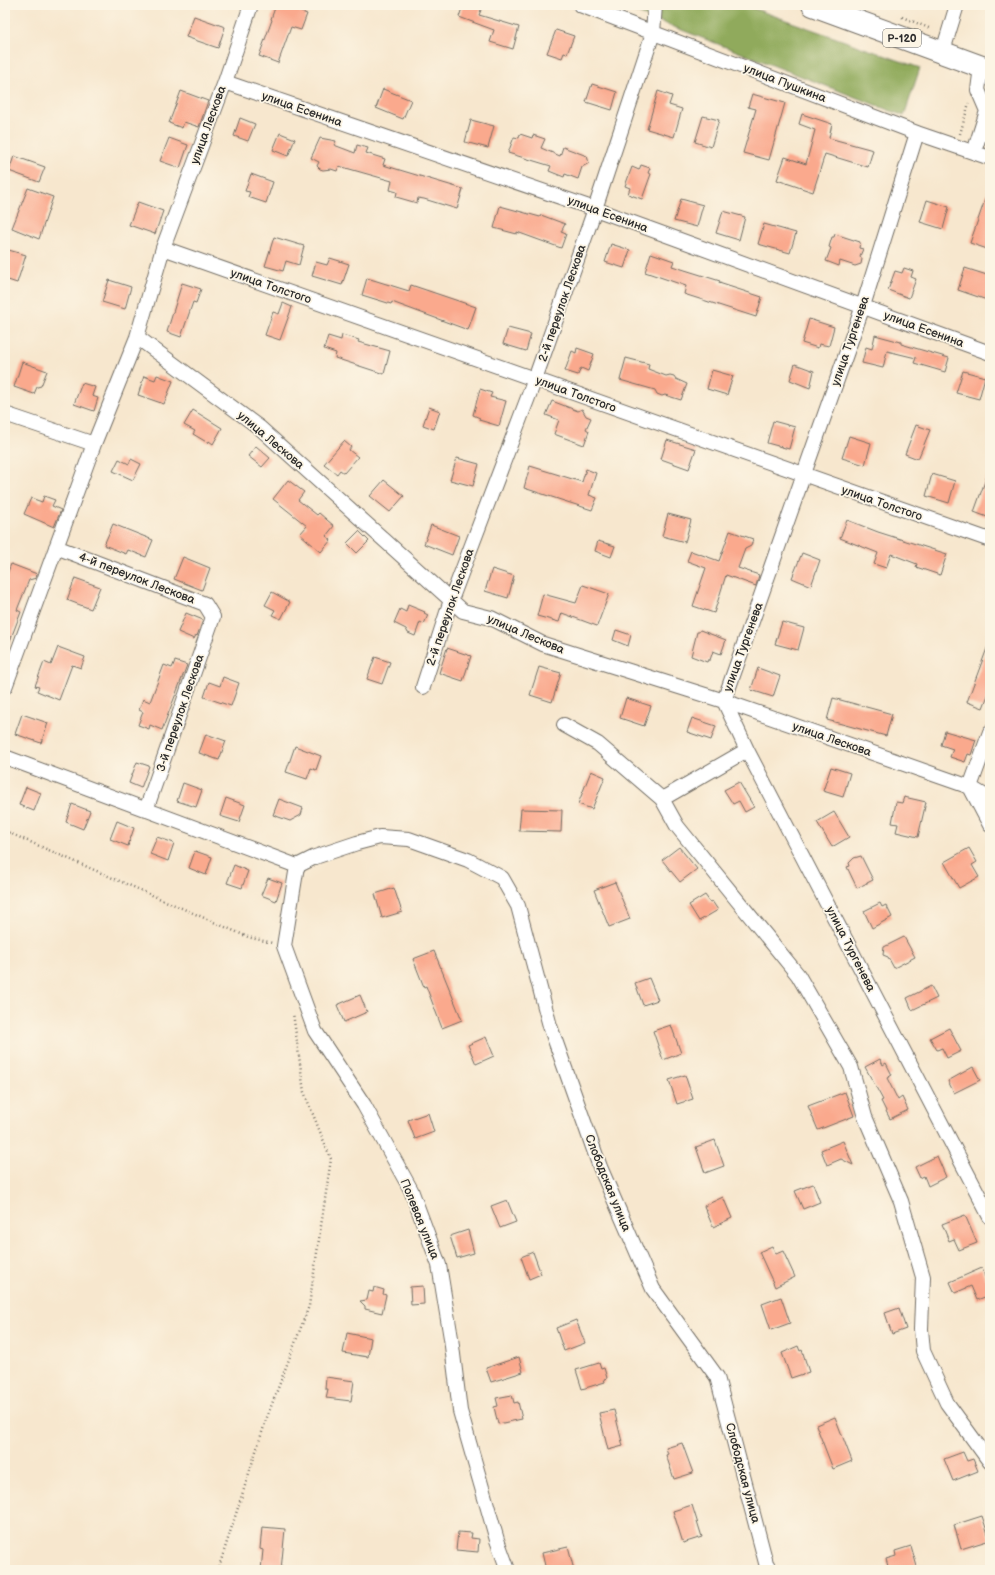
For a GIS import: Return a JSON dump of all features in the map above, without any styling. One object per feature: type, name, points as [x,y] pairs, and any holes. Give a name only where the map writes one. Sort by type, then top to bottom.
[{"type":"main road","name":"Р-120","points":[[813,5],[942,54],[986,68]]},
{"type":"street","name":"улица Лескова","points":[[5,687],[94,444],[137,337],[163,248],[225,82],[251,5]]},
{"type":"street","name":"улица Пушкина","points":[[580,5],[917,133],[990,158]]},
{"type":"street","name":"2-й переулок Лескова","points":[[423,687],[451,600],[535,379],[595,209],[653,33],[655,5]]},
{"type":"street","points":[[942,54],[957,5]]},
{"type":"street","points":[[974,152],[988,110],[978,90],[986,68]]},
{"type":"street","name":"улица Есенина","points":[[225,82],[595,209],[990,352]]},
{"type":"street","name":"улица Тургенева","points":[[917,133],[862,306],[804,476],[724,701],[747,750],[990,1217]]},
{"type":"street","name":"улица Толстого","points":[[163,248],[535,379],[804,476],[990,540]]},
{"type":"street","name":"улица Лескова","points":[[137,337],[260,428],[463,611],[491,618],[542,644],[724,701],[970,787],[990,799]]},
{"type":"street","points":[[5,414],[94,444]]},
{"type":"street","name":"4-й переулок Лескова","points":[[56,547],[205,604],[213,617]]},
{"type":"street","name":"3-й переулок Лескова","points":[[146,810],[213,617]]},
{"type":"street","points":[[564,725],[598,744],[662,798],[677,826],[798,975],[851,1067],[865,1117],[901,1201],[923,1277],[921,1329],[923,1351],[947,1402],[990,1462]]},
{"type":"street","points":[[990,732],[970,787],[990,825]]},
{"type":"street","points":[[662,798],[747,750]]},
{"type":"street","points":[[5,757],[297,866]]},
{"type":"street","name":"Слободская улица","points":[[297,866],[315,857],[357,843],[380,838],[409,839],[468,860],[502,878],[518,906],[550,1026],[600,1168],[653,1288],[717,1377],[766,1563],[770,1570]]},
{"type":"street","name":"Полевая улица","points":[[297,866],[284,946],[315,1031],[364,1105],[411,1190],[439,1265],[451,1338],[460,1411],[497,1540],[508,1570]]},
{"type":"path","points":[[5,831],[248,937],[284,946]]},
{"type":"path","points":[[218,1570],[266,1420],[309,1306],[331,1160],[304,1092],[292,1007]]},
{"type":"green space","points":[[617,5],[744,5],[920,68],[904,116]]},
{"type":"building","points":[[276,5],[282,5],[307,14],[301,30],[291,27],[278,63],[259,56]]},
{"type":"building","points":[[463,5],[483,5],[479,15],[519,27],[513,49],[490,42],[494,30],[459,17]]},
{"type":"building","points":[[194,16],[225,27],[218,48],[186,37]]},
{"type":"building","points":[[556,30],[574,36],[567,54],[564,53],[562,58],[547,53]]},
{"type":"building","points":[[592,84],[617,92],[612,110],[586,102]]},
{"type":"building","points":[[383,89],[411,100],[403,119],[376,108]]},
{"type":"building","points":[[181,91],[208,101],[199,127],[184,122],[182,128],[169,123]]},
{"type":"building","points":[[658,91],[672,96],[669,105],[682,109],[674,137],[647,129]]},
{"type":"building","points":[[752,94],[785,103],[769,160],[743,153],[756,109],[748,107]]},
{"type":"building","points":[[802,114],[832,124],[829,138],[873,150],[868,167],[825,154],[813,192],[777,180],[785,157],[806,164],[815,130],[799,124]]},
{"type":"building","points":[[703,116],[719,120],[711,147],[695,142]]},
{"type":"building","points":[[240,118],[255,124],[248,141],[234,136]]},
{"type":"building","points":[[471,120],[494,126],[488,148],[465,142]]},
{"type":"building","points":[[280,133],[295,139],[288,156],[273,150]]},
{"type":"building","points":[[520,134],[532,138],[533,135],[545,139],[541,148],[560,156],[563,147],[587,156],[589,163],[582,167],[578,179],[565,174],[564,177],[549,171],[551,166],[508,153],[514,137],[519,138]]},
{"type":"building","points":[[169,138],[188,145],[180,168],[160,161]]},
{"type":"building","points":[[320,138],[336,141],[334,145],[355,153],[357,145],[368,148],[366,153],[385,159],[383,165],[463,189],[457,209],[424,199],[418,198],[417,203],[396,197],[397,192],[390,190],[392,181],[339,166],[337,171],[331,169],[320,169],[317,166],[319,162],[311,158]]},
{"type":"building","points":[[14,156],[45,167],[39,182],[9,171]]},
{"type":"building","points":[[641,165],[650,168],[648,173],[651,174],[642,199],[628,194],[630,188],[625,186],[632,167],[639,170]]},
{"type":"building","points":[[251,174],[273,182],[266,203],[248,197],[250,192],[245,191]]},
{"type":"building","points":[[28,188],[53,197],[39,239],[12,228]]},
{"type":"building","points":[[988,191],[990,191],[990,250],[970,243]]},
{"type":"building","points":[[681,199],[703,205],[697,227],[674,221]]},
{"type":"building","points":[[927,200],[949,207],[943,229],[920,222]]},
{"type":"building","points":[[138,202],[163,211],[155,234],[129,225]]},
{"type":"building","points":[[500,206],[540,217],[541,215],[565,224],[561,232],[566,234],[561,248],[517,232],[517,234],[494,228]]},
{"type":"building","points":[[723,211],[745,217],[739,240],[716,233]]},
{"type":"building","points":[[764,224],[796,233],[790,253],[758,244]]},
{"type":"building","points":[[835,234],[860,242],[859,248],[863,249],[860,256],[862,259],[861,264],[855,266],[840,261],[839,266],[826,261],[831,248],[829,247],[832,237],[834,237]]},
{"type":"building","points":[[274,237],[304,246],[299,265],[286,261],[283,271],[265,266]]},
{"type":"building","points":[[611,244],[630,250],[624,268],[605,262]]},
{"type":"building","points":[[5,249],[26,255],[17,283],[5,279]]},
{"type":"building","points":[[651,253],[674,261],[672,266],[720,281],[719,283],[762,297],[756,317],[684,294],[686,286],[645,272]]},
{"type":"building","points":[[330,258],[349,264],[342,285],[312,276],[316,262],[327,265]]},
{"type":"building","points":[[904,268],[913,271],[911,277],[916,279],[909,298],[888,290],[895,271],[902,273]]},
{"type":"building","points":[[965,268],[990,276],[990,301],[958,290]]},
{"type":"building","points":[[367,278],[409,291],[411,285],[476,307],[468,330],[392,302],[391,304],[362,295]]},
{"type":"building","points":[[109,280],[131,287],[125,309],[102,302]]},
{"type":"building","points":[[182,283],[201,289],[196,303],[193,302],[181,337],[167,332]]},
{"type":"building","points":[[283,303],[292,307],[280,340],[265,335],[273,312],[279,314]]},
{"type":"building","points":[[809,319],[834,327],[829,346],[819,344],[818,348],[802,343]]},
{"type":"building","points":[[508,328],[531,334],[526,351],[503,344]]},
{"type":"building","points":[[342,335],[359,340],[358,342],[390,351],[384,374],[335,358],[336,353],[324,349],[328,336],[341,340]]},
{"type":"building","points":[[875,335],[949,358],[945,372],[914,363],[916,358],[887,351],[883,368],[862,363],[866,347],[872,349]]},
{"type":"building","points":[[577,348],[594,354],[588,371],[581,368],[578,375],[565,371],[572,351],[576,353]]},
{"type":"building","points":[[626,358],[649,364],[648,369],[666,376],[674,376],[676,379],[687,384],[681,400],[665,395],[662,396],[657,394],[655,390],[620,380]]},
{"type":"building","points":[[22,362],[47,371],[41,386],[37,387],[34,394],[14,387]]},
{"type":"building","points":[[795,364],[814,371],[810,388],[790,380]]},
{"type":"building","points":[[712,370],[733,376],[727,395],[707,389]]},
{"type":"building","points":[[963,371],[985,377],[979,399],[956,393]]},
{"type":"building","points":[[157,375],[173,381],[164,404],[138,395],[144,376],[155,380]]},
{"type":"building","points":[[82,383],[95,387],[92,396],[98,398],[94,411],[74,404]]},
{"type":"building","points":[[480,389],[492,393],[490,397],[506,401],[499,426],[479,420],[480,418],[473,415]]},
{"type":"building","points":[[552,401],[578,411],[582,409],[586,416],[591,418],[586,429],[589,431],[584,445],[554,434],[559,420],[546,415]]},
{"type":"building","points":[[429,407],[440,411],[434,429],[423,425]]},
{"type":"building","points":[[193,410],[222,428],[213,444],[209,441],[208,443],[193,434],[195,431],[184,425]]},
{"type":"building","points":[[773,421],[795,427],[789,449],[767,443]]},
{"type":"building","points":[[916,425],[930,430],[918,459],[905,454]]},
{"type":"building","points":[[849,436],[871,443],[865,465],[842,458]]},
{"type":"building","points":[[667,440],[696,449],[689,469],[661,459]]},
{"type":"building","points":[[344,441],[351,447],[349,450],[358,457],[344,473],[340,470],[337,474],[324,464]]},
{"type":"building","points":[[256,446],[270,458],[262,467],[248,456]]},
{"type":"building","points":[[457,458],[479,464],[473,486],[450,480]]},
{"type":"building","points":[[119,459],[129,464],[131,459],[141,464],[133,480],[113,471]]},
{"type":"building","points":[[530,466],[582,482],[586,469],[596,473],[589,495],[597,498],[592,510],[524,488]]},
{"type":"building","points":[[989,470],[990,471],[990,518],[974,512]]},
{"type":"building","points":[[932,474],[955,481],[949,503],[926,496]]},
{"type":"building","points":[[288,480],[304,492],[298,500],[317,515],[319,513],[334,526],[326,536],[331,540],[321,552],[300,534],[307,526],[273,499]]},
{"type":"building","points":[[384,480],[404,496],[390,512],[370,496]]},
{"type":"building","points":[[44,496],[55,500],[52,506],[61,510],[54,527],[24,514],[31,498],[42,502]]},
{"type":"building","points":[[668,514],[691,520],[685,542],[662,536]]},
{"type":"building","points":[[847,520],[878,532],[947,554],[940,575],[916,567],[917,564],[891,554],[886,568],[874,564],[878,553],[840,538]]},
{"type":"building","points":[[113,524],[153,540],[146,557],[128,550],[126,554],[104,545]]},
{"type":"building","points":[[431,525],[459,536],[452,555],[424,544]]},
{"type":"building","points":[[359,531],[369,541],[357,553],[347,543]]},
{"type":"building","points":[[730,531],[753,539],[751,546],[745,549],[738,568],[759,575],[756,586],[726,575],[714,613],[693,606],[706,568],[687,561],[691,551],[719,561]]},
{"type":"building","points":[[598,541],[615,546],[611,557],[595,551]]},
{"type":"building","points":[[802,553],[820,560],[811,586],[792,578]]},
{"type":"building","points":[[183,557],[210,568],[202,590],[174,579]]},
{"type":"building","points":[[11,564],[37,574],[36,578],[29,580],[17,610],[21,612],[6,651],[5,579]]},
{"type":"building","points":[[492,569],[514,576],[508,598],[485,591]]},
{"type":"building","points":[[75,578],[100,587],[91,609],[67,600]]},
{"type":"building","points":[[583,585],[609,594],[597,626],[562,613],[559,622],[537,616],[543,594],[576,603]]},
{"type":"building","points":[[272,592],[290,602],[281,619],[272,615],[275,610],[265,605]]},
{"type":"building","points":[[408,605],[425,612],[424,613],[428,615],[424,624],[420,622],[415,636],[408,633],[406,629],[394,623],[400,609],[406,612]]},
{"type":"building","points":[[186,613],[203,620],[197,636],[196,635],[194,639],[178,632]]},
{"type":"building","points":[[782,622],[804,628],[798,650],[775,644]]},
{"type":"building","points":[[616,630],[631,635],[628,646],[613,640]]},
{"type":"building","points":[[700,630],[726,640],[721,654],[713,651],[710,660],[707,662],[691,656],[697,632]]},
{"type":"building","points":[[989,643],[990,690],[983,708],[967,702]]},
{"type":"building","points":[[58,647],[85,657],[81,668],[72,665],[59,700],[37,691],[39,687],[35,686],[44,662],[51,665]]},
{"type":"building","points":[[447,648],[471,656],[463,681],[439,673]]},
{"type":"building","points":[[375,657],[390,662],[382,684],[367,679]]},
{"type":"building","points":[[175,661],[187,665],[162,730],[150,725],[149,729],[138,725],[143,712],[139,710],[143,699],[150,702],[164,665],[172,668]]},
{"type":"building","points":[[539,667],[561,673],[552,702],[530,695]]},
{"type":"building","points":[[758,668],[780,676],[773,697],[751,690]]},
{"type":"building","points":[[223,677],[239,683],[231,706],[204,697],[209,682],[220,686]]},
{"type":"building","points":[[626,698],[651,706],[644,726],[620,718]]},
{"type":"building","points":[[833,698],[892,714],[886,736],[827,720]]},
{"type":"building","points":[[22,714],[48,723],[41,743],[15,734]]},
{"type":"building","points":[[692,718],[716,726],[711,740],[687,732]]},
{"type":"building","points":[[945,731],[976,740],[971,755],[968,754],[965,762],[950,757],[953,749],[941,745]]},
{"type":"building","points":[[206,734],[226,741],[219,760],[199,753]]},
{"type":"building","points":[[295,746],[321,756],[316,770],[311,768],[307,779],[286,772]]},
{"type":"building","points":[[137,762],[149,766],[141,788],[129,783]]},
{"type":"building","points":[[831,767],[850,773],[843,797],[823,791]]},
{"type":"building","points":[[591,771],[605,777],[592,809],[578,804]]},
{"type":"building","points":[[739,782],[754,807],[745,812],[739,801],[733,804],[724,790]]},
{"type":"building","points":[[183,783],[202,790],[196,807],[177,801]]},
{"type":"building","points":[[26,787],[41,793],[34,811],[19,805]]},
{"type":"building","points":[[904,797],[926,802],[918,837],[896,832],[898,824],[892,823],[896,802],[902,803]]},
{"type":"building","points":[[226,798],[245,805],[239,822],[220,816]]},
{"type":"building","points":[[279,799],[303,808],[301,815],[290,821],[273,815]]},
{"type":"building","points":[[72,804],[90,811],[83,829],[66,822]]},
{"type":"building","points":[[521,809],[562,810],[561,832],[519,831]]},
{"type":"building","points":[[834,812],[849,837],[832,847],[817,822]]},
{"type":"building","points":[[117,821],[134,828],[128,846],[110,839]]},
{"type":"building","points":[[157,837],[174,843],[168,861],[150,854]]},
{"type":"building","points":[[679,847],[697,869],[680,882],[662,860]]},
{"type":"building","points":[[969,848],[977,862],[972,865],[979,877],[959,888],[944,862]]},
{"type":"building","points":[[195,851],[212,857],[206,875],[189,868]]},
{"type":"building","points":[[861,856],[873,880],[857,888],[847,867],[850,866],[849,863],[854,858]]},
{"type":"building","points":[[234,865],[248,871],[242,888],[227,883]]},
{"type":"building","points":[[268,878],[282,883],[276,901],[261,895]]},
{"type":"building","points":[[615,882],[630,919],[609,927],[594,890]]},
{"type":"building","points":[[394,888],[402,912],[382,918],[375,894]]},
{"type":"building","points":[[705,895],[710,902],[712,901],[718,910],[699,921],[689,905]]},
{"type":"building","points":[[880,903],[882,907],[886,905],[892,917],[872,928],[864,911]]},
{"type":"building","points":[[904,937],[915,957],[894,968],[888,957],[883,955],[884,947]]},
{"type":"building","points":[[434,951],[462,1020],[442,1028],[426,986],[424,987],[413,959]]},
{"type":"building","points":[[649,978],[658,1000],[643,1005],[635,983]]},
{"type":"building","points":[[931,986],[937,998],[912,1010],[907,998]]},
{"type":"building","points":[[360,995],[367,1012],[344,1022],[337,1005]]},
{"type":"building","points":[[671,1025],[681,1053],[663,1060],[653,1031]]},
{"type":"building","points":[[949,1028],[961,1051],[947,1058],[942,1048],[937,1050],[930,1038]]},
{"type":"building","points":[[486,1037],[494,1056],[476,1064],[468,1045]]},
{"type":"building","points":[[880,1059],[883,1065],[886,1063],[892,1075],[887,1078],[898,1100],[902,1097],[908,1110],[890,1119],[881,1101],[883,1100],[865,1067]]},
{"type":"building","points":[[973,1067],[980,1080],[954,1093],[948,1081]]},
{"type":"building","points":[[685,1075],[693,1099],[677,1104],[669,1080]]},
{"type":"building","points":[[845,1092],[854,1116],[818,1130],[808,1106]]},
{"type":"building","points":[[428,1113],[434,1132],[415,1139],[408,1120]]},
{"type":"building","points":[[715,1140],[724,1166],[705,1173],[696,1147]]},
{"type":"building","points":[[843,1141],[853,1165],[841,1159],[827,1165],[821,1150]]},
{"type":"building","points":[[937,1156],[946,1177],[928,1186],[924,1176],[920,1178],[915,1167]]},
{"type":"building","points":[[813,1184],[820,1202],[803,1209],[795,1191]]},
{"type":"building","points":[[723,1197],[732,1218],[713,1227],[704,1206]]},
{"type":"building","points":[[507,1200],[516,1222],[500,1228],[491,1206]]},
{"type":"building","points":[[965,1215],[977,1243],[959,1250],[954,1239],[949,1241],[942,1224]]},
{"type":"building","points":[[468,1230],[474,1253],[457,1258],[450,1236]]},
{"type":"building","points":[[772,1246],[776,1254],[783,1251],[795,1277],[775,1287],[759,1252]]},
{"type":"building","points":[[533,1252],[541,1274],[529,1279],[521,1257]]},
{"type":"building","points":[[982,1268],[987,1282],[990,1281],[990,1295],[977,1300],[971,1286],[955,1293],[950,1282]]},
{"type":"building","points":[[423,1286],[424,1304],[411,1305],[410,1287]]},
{"type":"building","points":[[374,1287],[384,1290],[383,1294],[386,1295],[382,1313],[365,1309],[365,1306],[360,1301],[367,1300],[369,1291],[373,1292]]},
{"type":"building","points":[[781,1297],[790,1323],[771,1330],[762,1304]]},
{"type":"building","points":[[899,1308],[906,1329],[892,1334],[885,1313]]},
{"type":"building","points":[[576,1320],[585,1343],[564,1351],[556,1328]]},
{"type":"building","points":[[347,1333],[371,1338],[368,1357],[343,1353]]},
{"type":"building","points":[[798,1346],[800,1351],[802,1350],[809,1372],[791,1378],[782,1353]]},
{"type":"building","points":[[519,1357],[523,1372],[491,1382],[486,1368]]},
{"type":"building","points":[[599,1363],[601,1369],[604,1368],[607,1378],[604,1379],[605,1382],[582,1389],[576,1370]]},
{"type":"building","points":[[326,1377],[354,1381],[351,1401],[326,1398],[328,1389],[325,1389]]},
{"type":"building","points":[[512,1395],[514,1403],[518,1402],[522,1419],[498,1424],[494,1407],[498,1406],[496,1398]]},
{"type":"building","points":[[614,1410],[623,1446],[608,1450],[599,1413]]},
{"type":"building","points":[[835,1417],[852,1461],[833,1469],[816,1425]]},
{"type":"building","points":[[682,1443],[693,1473],[674,1479],[666,1455],[668,1454],[666,1448]]},
{"type":"building","points":[[963,1452],[967,1461],[973,1459],[978,1471],[953,1481],[944,1459]]},
{"type":"building","points":[[692,1505],[702,1537],[683,1543],[673,1511]]},
{"type":"building","points":[[982,1516],[990,1540],[961,1549],[954,1525]]},
{"type":"building","points":[[262,1527],[285,1529],[281,1570],[261,1570],[263,1550],[260,1549]]},
{"type":"building","points":[[458,1532],[472,1533],[471,1538],[479,1539],[478,1552],[456,1550]]},
{"type":"building","points":[[911,1546],[918,1570],[889,1570],[886,1559],[896,1556],[895,1551]]},
{"type":"building","points":[[568,1547],[574,1570],[546,1570],[542,1553]]}]
